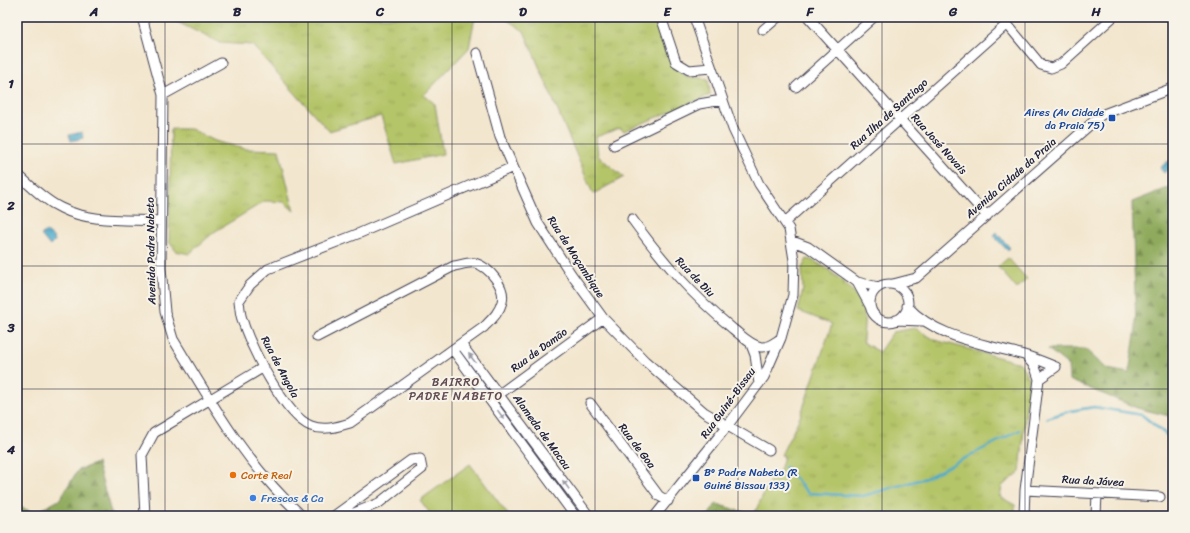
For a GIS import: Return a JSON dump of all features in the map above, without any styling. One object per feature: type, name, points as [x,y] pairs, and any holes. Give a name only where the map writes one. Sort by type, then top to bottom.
[{"type":"street","name":"Avenida Padre Nabeto","points":[[142,17],[163,95],[161,221],[163,301],[168,326],[174,339],[230,433],[272,486],[302,516]]},
{"type":"street","points":[[661,17],[676,62],[689,70],[711,68]]},
{"type":"street","name":"Rua Guiné-Bissau","points":[[655,516],[764,377],[781,338],[793,296],[792,241],[785,222],[759,184],[733,129],[694,17]]},
{"type":"street","points":[[763,30],[778,17]]},
{"type":"street","name":"Rua José Novais","points":[[808,17],[987,216]]},
{"type":"street","points":[[796,87],[874,17]]},
{"type":"street","name":"Rua Ilha de Santiago","points":[[785,222],[1007,24],[1041,64],[1051,68],[1061,64],[1113,17]]},
{"type":"street","name":"Rua de Moçambique","points":[[478,52],[500,137],[538,223],[571,274],[603,318],[644,361],[704,412],[769,450]]},
{"type":"street","points":[[163,95],[221,63]]},
{"type":"street","name":"Avenida Cidade da Praia","points":[[893,284],[916,278],[1101,115],[1173,88]]},
{"type":"street","points":[[614,145],[699,104],[722,100]]},
{"type":"street","name":"Rua de Angola","points":[[317,337],[454,266],[474,263],[484,267],[492,275],[500,287],[502,300],[497,315],[484,327],[350,423],[329,429],[311,426],[294,416],[278,393],[264,367],[242,319],[239,301],[250,285],[268,269],[360,233],[513,167]]},
{"type":"street","points":[[17,174],[53,204],[69,212],[93,218],[161,221]]},
{"type":"street","name":"Rua de Diu","points":[[632,219],[660,258],[703,303],[750,342],[762,348],[781,338]]},
{"type":"street","points":[[792,241],[808,248],[858,282],[878,287]]},
{"type":"street","name":"Avenida Cidade da Praia","points":[[907,302],[916,278]]},
{"type":"street","points":[[858,282],[873,313],[878,318],[885,321],[922,320],[979,344],[1026,356],[1056,367],[1039,379]]},
{"type":"street","points":[[870,306],[873,292],[878,287],[885,284],[893,284],[899,287],[907,302],[922,320]]},
{"type":"street","points":[[896,320],[904,313],[907,302]]},
{"type":"street","name":"Rua de Damão","points":[[490,401],[603,318]]},
{"type":"street","points":[[750,342],[755,355],[759,384]]},
{"type":"street","name":"Alameda de Macau","points":[[461,344],[589,516]]},
{"type":"street","name":"Alameda de Macau","points":[[453,350],[575,516]]},
{"type":"street","points":[[1024,516],[1025,490],[1039,379],[1034,367],[1026,356]]},
{"type":"street","points":[[145,516],[142,455],[154,433],[209,398],[264,367]]},
{"type":"street","name":"Rua de Goa","points":[[590,403],[659,496],[668,500]]},
{"type":"street","points":[[420,459],[422,469],[379,504],[354,513],[338,513],[411,460],[420,459]]},
{"type":"street","name":"Rua da Jávea","points":[[1025,490],[1160,497]]},
{"type":"street","points":[[1096,516],[1097,494]]},
{"type":"green space","points":[[167,17],[475,17],[469,48],[424,95],[435,104],[443,154],[396,164],[381,116],[329,131],[252,45],[220,43]]},
{"type":"green space","points":[[503,17],[654,17],[666,51],[685,76],[708,79],[710,95],[624,131],[620,128],[596,137],[598,156],[624,177],[593,194],[524,31]]},
{"type":"green space","points":[[171,129],[191,129],[215,141],[245,149],[279,150],[294,211],[284,202],[265,201],[214,232],[189,254],[176,251],[169,242]]},
{"type":"green space","points":[[1173,186],[1173,417],[1137,408],[1069,380],[1068,365],[1048,349],[1085,349],[1107,369],[1129,373],[1136,328],[1132,202]]},
{"type":"green space","points":[[1008,258],[1027,279],[1017,289],[998,267]]},
{"type":"green space","points":[[807,259],[814,261],[830,271],[854,293],[864,310],[863,342],[879,352],[893,332],[915,328],[935,340],[1020,363],[1029,378],[1020,472],[1002,486],[1000,497],[1015,505],[1015,516],[767,516],[755,512],[771,478],[777,481],[784,456],[781,455],[800,417],[832,324],[798,311],[803,289],[802,268]]},
{"type":"green space","points":[[97,463],[112,516],[17,516],[17,506],[35,513],[59,500],[78,470]]},
{"type":"green space","points":[[470,464],[509,516],[432,516],[420,500]]},
{"type":"green space","points":[[716,504],[757,516],[708,516]]},
{"type":"water","points":[[82,132],[83,138],[71,141],[69,135]]},
{"type":"water","points":[[1168,161],[1172,166],[1164,173],[1160,168]]},
{"type":"water","points":[[46,231],[54,238],[55,241],[50,246],[41,235]]},
{"type":"water","points":[[996,232],[1010,248],[1007,250],[993,235]]},
{"type":"waterway","points":[[1047,418],[1070,411],[1094,407],[1142,415],[1173,440]]},
{"type":"waterway","points":[[785,467],[808,493],[863,496],[926,478],[1020,430]]},
{"type":"place","name":"Aires (Av Cidade da Praia 75)","points":[[1112,118]]},
{"type":"place","name":"Corte Real","points":[[233,475]]},
{"type":"place","name":"Bº Padre Nabeto (R Guiné Bissau 133)","points":[[696,478]]},
{"type":"place","name":"Frescos & Ca","points":[[253,498]]},
{"type":"district","name":"BAIRRO PADRE NABETO","points":[[456,389]]}]
